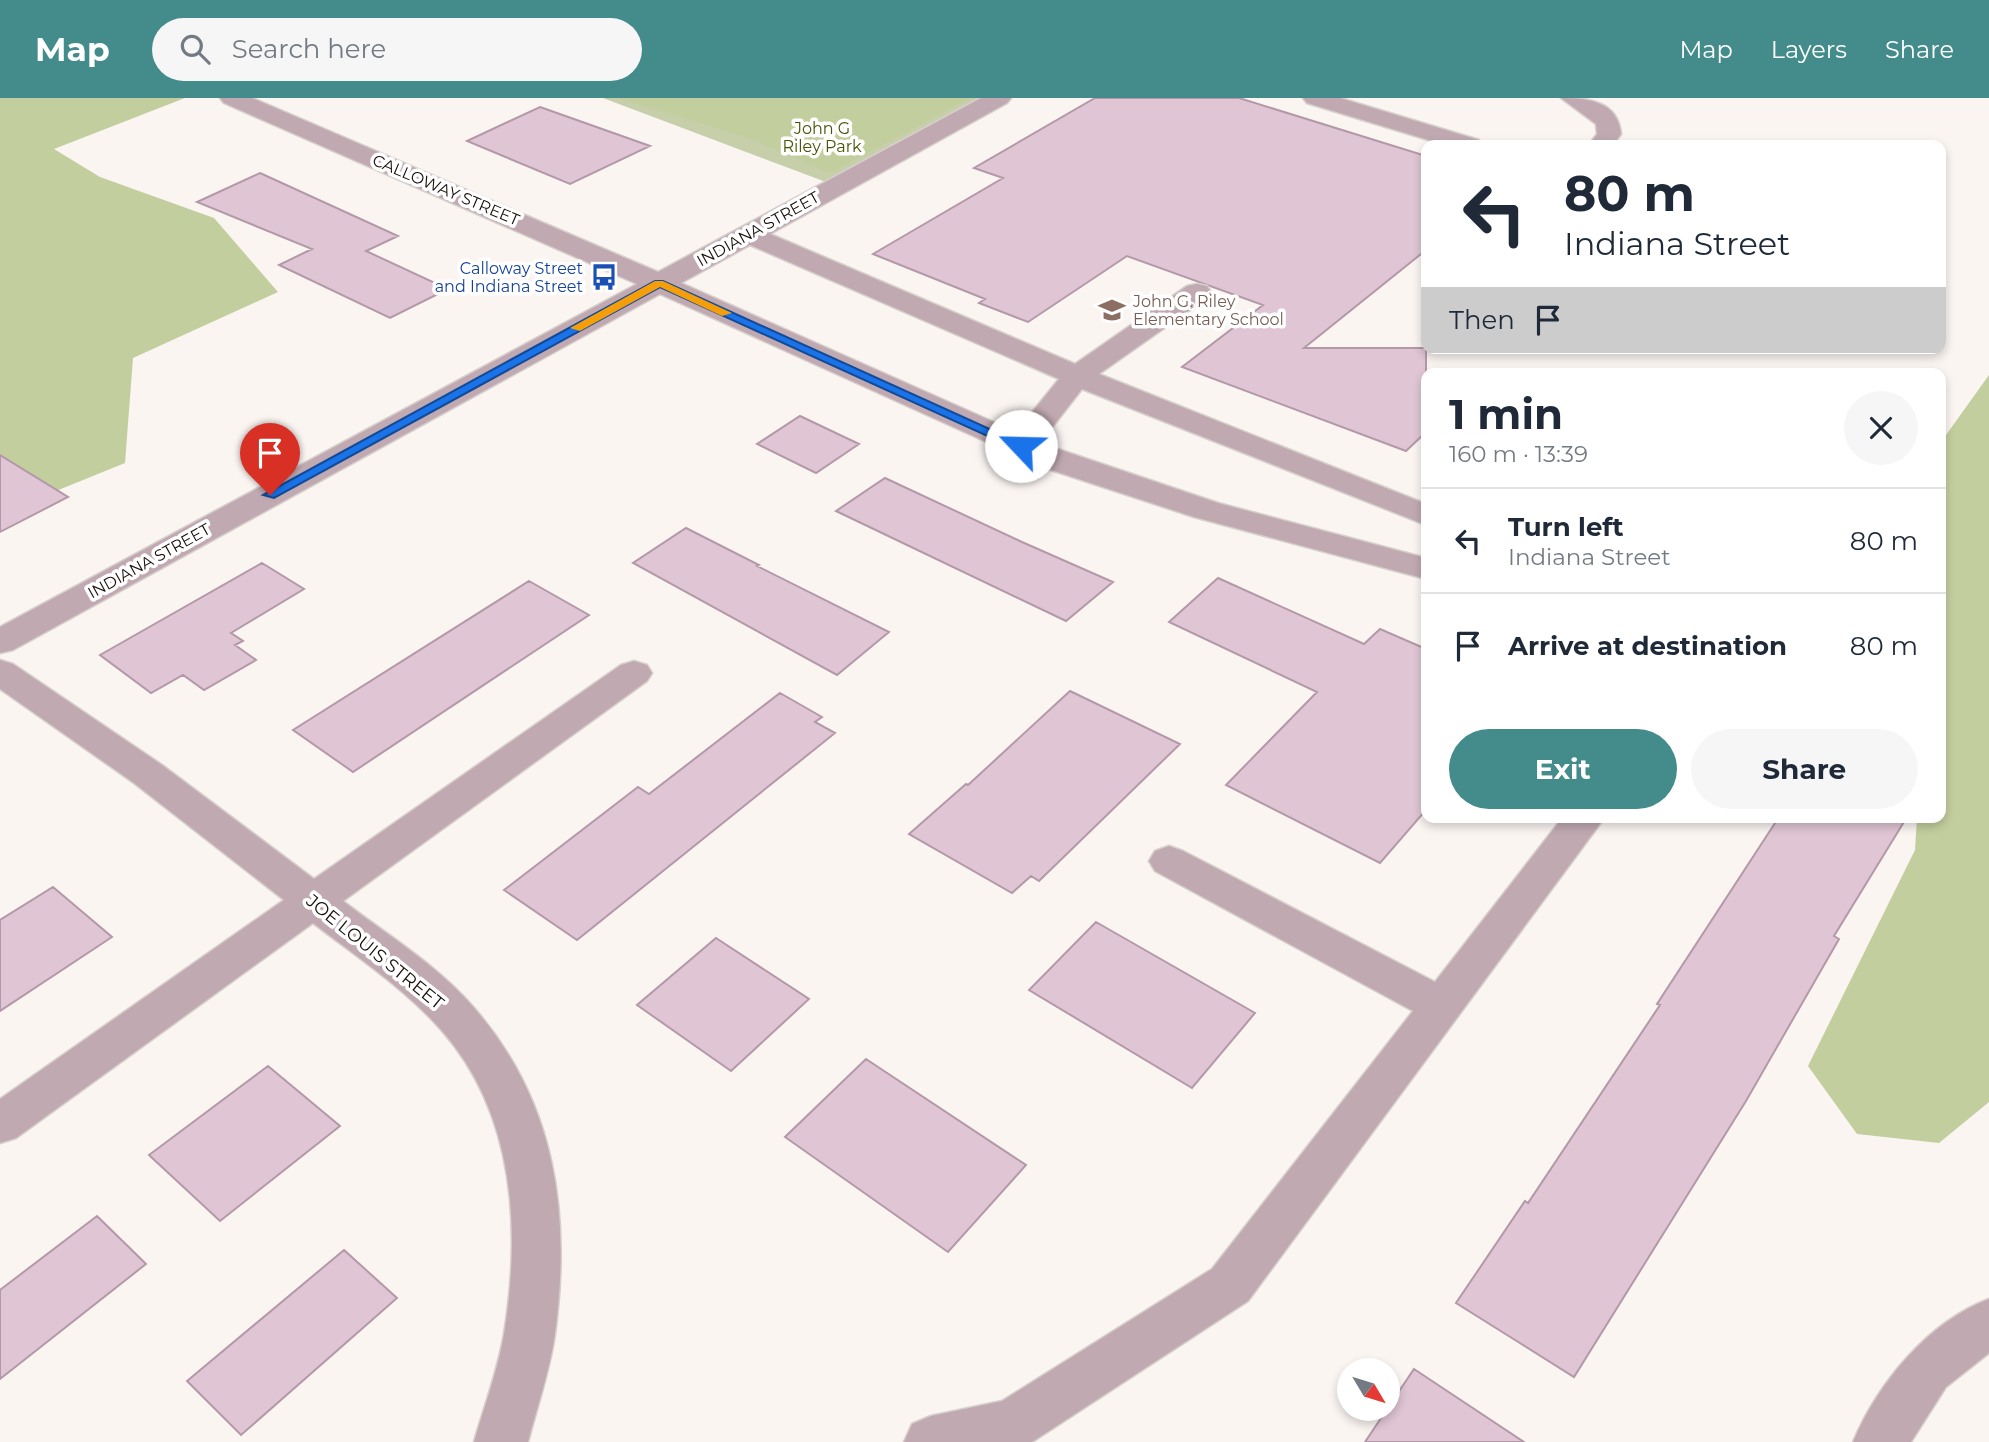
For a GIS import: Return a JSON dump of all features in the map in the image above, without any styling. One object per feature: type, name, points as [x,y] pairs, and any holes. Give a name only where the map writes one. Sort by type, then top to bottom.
[{"type":"street","name":"CALLOWAY STREET","points":[[232,98],[659,283],[1053,460],[1206,510],[1421,568]]},
{"type":"street","name":"INDIANA STREET","points":[[0,642],[999,98]]},
{"type":"street","points":[[1315,98],[1454,140]]},
{"type":"street","points":[[1573,98],[1593,108],[1608,122],[1609,134],[1605,140]]},
{"type":"street","points":[[748,234],[1077,376],[1421,513]]},
{"type":"street","points":[[1021,446],[1077,376],[1197,292]]},
{"type":"street","name":"JOE LOUIS STREET","points":[[0,672],[149,774],[411,976],[459,1020],[502,1082],[526,1145],[537,1218],[535,1277],[528,1336],[501,1442]]},
{"type":"street","points":[[0,1124],[634,673]]},
{"type":"street","points":[[931,1442],[1013,1424],[1230,1285],[1579,823]]},
{"type":"street","points":[[1169,861],[1441,1006]]},
{"type":"street","points":[[1880,1442],[1928,1370],[1989,1322]]},
{"type":"green space","points":[[0,98],[185,98],[54,149],[100,177],[214,218],[278,292],[133,358],[125,463],[51,493],[0,455]]},
{"type":"green space","name":"John G Riley Park","points":[[603,98],[986,98],[826,182]]},
{"type":"green space","name":"John G Riley Park","points":[[618,98],[970,98],[830,173],[751,139]]},
{"type":"green space","points":[[1989,375],[1989,1102],[1939,1143],[1857,1134],[1808,1066],[1915,850],[1917,823],[1946,823],[1946,435]]},
{"type":"building","points":[[1095,98],[1239,98],[1421,154],[1421,254],[1304,348],[1421,348],[1421,354],[1426,354],[1426,368],[1421,368],[1421,437],[1406,451],[1182,367],[1263,305],[1127,256],[1028,322],[979,303],[985,299],[873,254],[1003,178],[974,168]]},
{"type":"building","points":[[540,107],[650,146],[570,184],[467,141]]},
{"type":"building","points":[[260,173],[398,236],[366,251],[448,289],[390,318],[279,265],[312,249],[197,202]]},
{"type":"building","points":[[800,416],[859,444],[816,473],[757,444]]},
{"type":"building","points":[[0,455],[68,497],[0,532]]},
{"type":"building","points":[[885,478],[1113,582],[1066,621],[836,511]]},
{"type":"building","points":[[686,528],[889,632],[837,675],[633,563]]},
{"type":"building","points":[[262,563],[304,589],[231,633],[243,641],[235,645],[256,660],[204,690],[183,675],[151,693],[100,655]]},
{"type":"building","points":[[1218,578],[1364,644],[1380,629],[1421,647],[1421,816],[1380,863],[1226,785],[1317,692],[1169,622]]},
{"type":"building","points":[[529,581],[589,615],[353,772],[293,730]]},
{"type":"building","points":[[1070,691],[1180,744],[1039,881],[1031,876],[1012,893],[909,834],[968,785]]},
{"type":"building","points":[[780,693],[822,717],[815,722],[835,733],[577,940],[504,890],[638,787],[649,794]]},
{"type":"building","points":[[1775,823],[1903,823],[1834,936],[1839,939],[1746,1101],[1574,1377],[1456,1303],[1525,1201],[1528,1203],[1660,1005],[1657,1004]]},
{"type":"building","points":[[53,887],[112,937],[0,1011],[0,920]]},
{"type":"building","points":[[1096,922],[1255,1013],[1192,1088],[1029,990]]},
{"type":"building","points":[[716,938],[809,999],[731,1071],[637,1005]]},
{"type":"building","points":[[866,1059],[1026,1165],[948,1252],[785,1137]]},
{"type":"building","points":[[268,1066],[340,1126],[220,1221],[149,1155]]},
{"type":"building","points":[[97,1216],[146,1264],[0,1379],[0,1290]]},
{"type":"building","points":[[344,1250],[397,1298],[241,1435],[187,1381]]},
{"type":"building","points":[[1414,1369],[1524,1442],[1365,1442],[1379,1421],[1400,1421],[1400,1390]]},
{"type":"slow traffic","points":[[576,328],[659,283],[726,313]]},
{"type":"place","name":"Calloway Street and Indiana Street","points":[[604,277]]},
{"type":"place","name":"John G. Riley Elementary School","points":[[1112,310]]},
{"type":"route","points":[[270,495],[659,283],[1021,446]]}]
